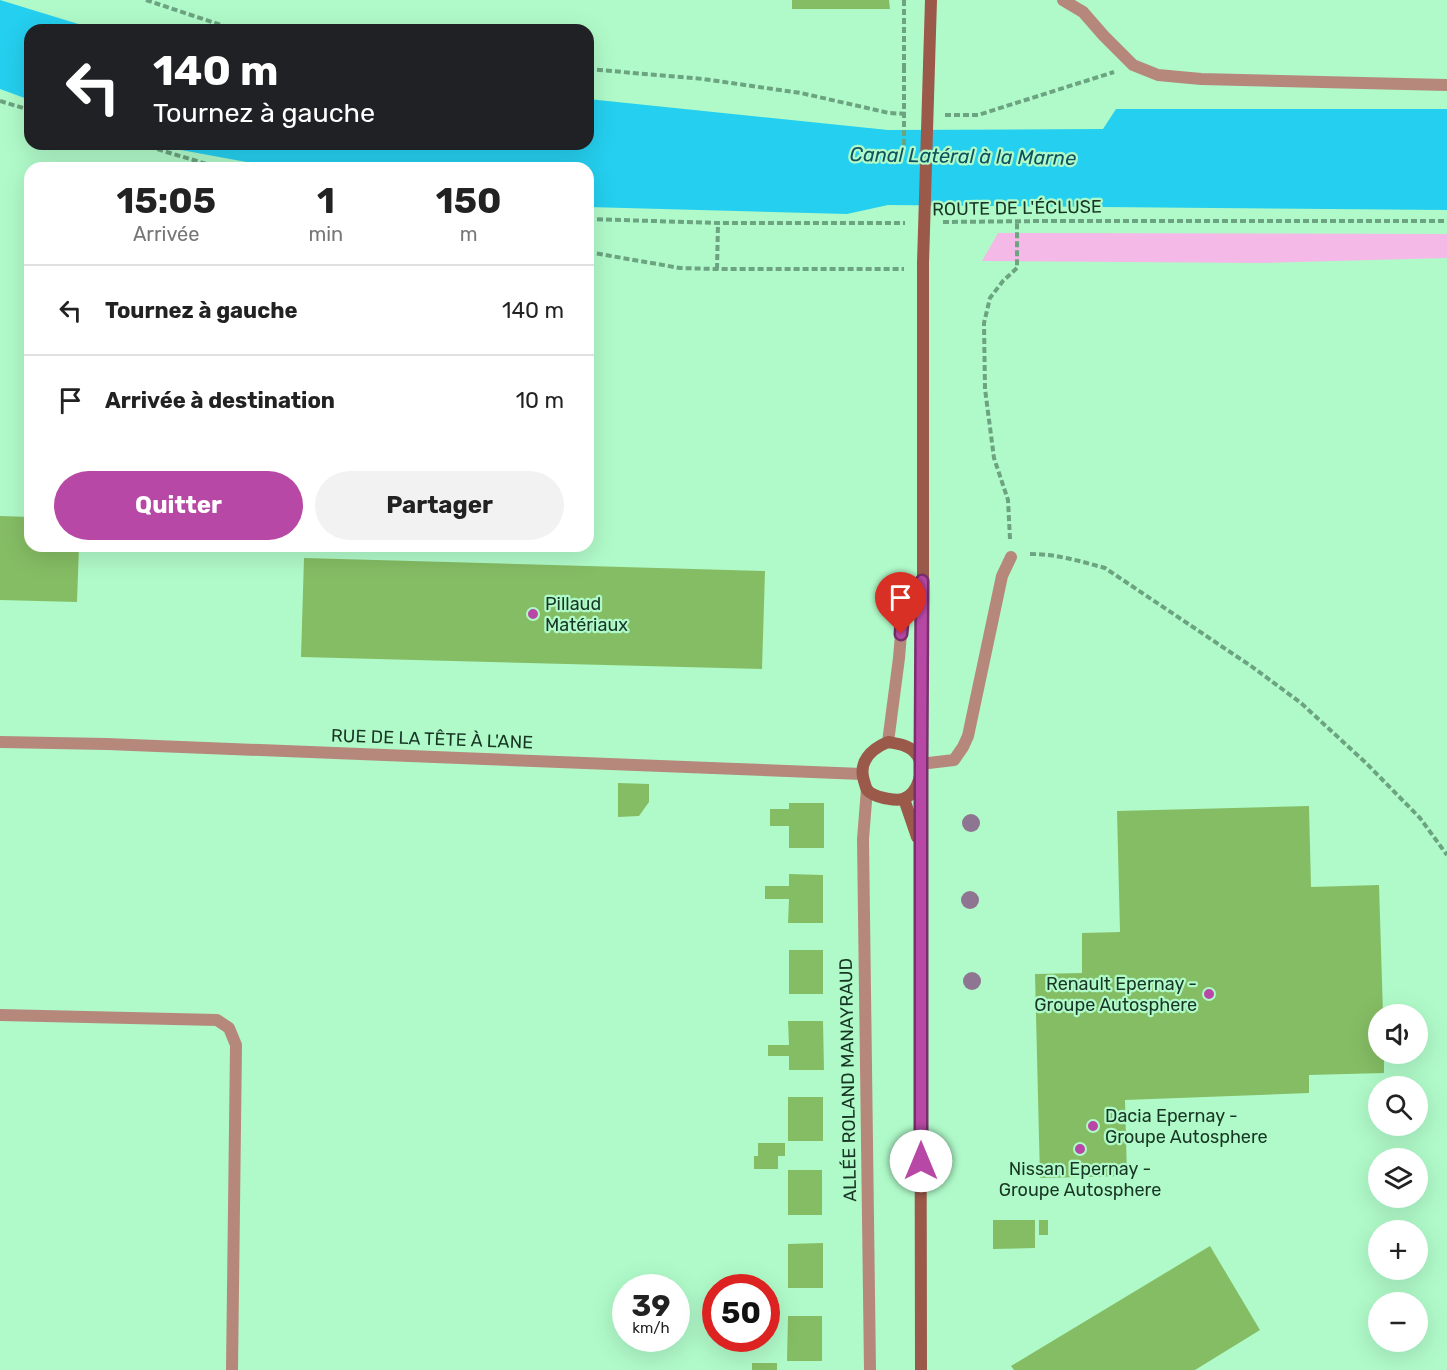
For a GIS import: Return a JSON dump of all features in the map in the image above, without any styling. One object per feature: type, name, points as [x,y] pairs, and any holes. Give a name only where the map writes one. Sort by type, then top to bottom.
[{"type":"main road","points":[[921,1370],[923,263],[931,0]]},
{"type":"main road","points":[[888,742],[901,744],[912,750],[918,756],[921,766],[920,780],[916,788],[904,799],[893,800],[879,797],[867,789],[862,774],[863,765],[869,753],[888,742]]},
{"type":"main road","points":[[904,799],[921,848]]},
{"type":"street","points":[[1062,0],[1083,12],[1133,65],[1158,75],[1201,80],[1447,85]]},
{"type":"street","points":[[921,766],[954,760],[968,736],[1002,576],[1011,557]]},
{"type":"street","points":[[888,742],[903,610],[922,581]]},
{"type":"street","name":"RUE DE LA TÊTE À L'ANE","points":[[0,742],[107,744],[862,774]]},
{"type":"street","name":"ALLÉE ROLAND MANAYRAUD","points":[[867,789],[863,839],[870,1370]]},
{"type":"street","points":[[0,1015],[217,1020],[230,1028],[236,1045],[232,1370]]},
{"type":"path","points":[[146,0],[218,24]]},
{"type":"path","points":[[903,0],[904,67]]},
{"type":"path","points":[[944,114],[978,115],[1133,65]]},
{"type":"path","points":[[594,70],[714,81],[801,93],[889,113],[911,114]]},
{"type":"path","points":[[0,101],[24,108]]},
{"type":"path","points":[[160,150],[200,162]]},
{"type":"path","name":"ROUTE DE L'ÉCLUSE","points":[[594,219],[718,223],[914,223]]},
{"type":"path","points":[[1017,221],[1017,268],[990,298],[984,323],[985,389],[994,458],[1008,500],[1011,557],[1032,554],[1057,556],[1105,568],[1251,666],[1301,703],[1366,763],[1420,818],[1447,855]]},
{"type":"path","name":"ROUTE DE L'ÉCLUSE","points":[[937,222],[1447,221]]},
{"type":"path","points":[[717,269],[718,223]]},
{"type":"path","points":[[594,253],[680,268],[905,269]]},
{"type":"shaded area","points":[[998,233],[1447,234],[1447,258],[1263,263],[982,261]]},
{"type":"water","points":[[0,0],[78,24],[24,24],[24,98],[0,89]]},
{"type":"water","name":"Canal Latéral à la Marne","points":[[594,100],[888,130],[1103,129],[1116,109],[1447,109],[1447,210],[888,205],[847,214],[594,207],[594,162],[246,162],[181,150],[594,150]]},
{"type":"building","points":[[792,0],[889,0],[890,9],[792,9]]},
{"type":"building","points":[[0,516],[24,517],[24,552],[79,552],[77,602],[0,600]]},
{"type":"building","name":"Pillaud Matériaux","points":[[304,558],[765,571],[762,669],[301,657]]},
{"type":"building","points":[[618,783],[649,784],[649,802],[639,816],[618,817]]},
{"type":"building","points":[[789,803],[824,803],[824,848],[789,848],[789,826],[770,826],[770,809],[789,809]]},
{"type":"building","name":"Renault Epernay - Groupe Autosphere","points":[[1309,806],[1311,887],[1379,885],[1383,1004],[1368,1004],[1368,1064],[1384,1064],[1384,1073],[1309,1075],[1309,1093],[1125,1100],[1127,1176],[1040,1178],[1035,974],[1082,973],[1082,933],[1120,932],[1117,811]]},
{"type":"building","points":[[789,874],[823,875],[823,923],[788,923],[789,899],[765,899],[765,886],[789,886]]},
{"type":"building","points":[[789,950],[823,950],[823,994],[789,994]]},
{"type":"building","points":[[788,1021],[823,1021],[824,1070],[789,1070],[789,1056],[768,1056],[768,1045],[789,1045]]},
{"type":"building","points":[[788,1097],[823,1097],[823,1141],[788,1141]]},
{"type":"building","points":[[758,1143],[785,1143],[785,1156],[778,1156],[778,1169],[754,1169],[754,1156],[758,1156]]},
{"type":"building","points":[[788,1170],[822,1170],[822,1215],[788,1215]]},
{"type":"building","points":[[993,1220],[1035,1220],[1035,1248],[993,1249]]},
{"type":"building","points":[[1039,1220],[1048,1220],[1048,1235],[1039,1235]]},
{"type":"building","points":[[823,1243],[823,1288],[788,1288],[788,1244]]},
{"type":"building","points":[[1210,1246],[1260,1330],[1195,1370],[1014,1370],[1011,1366]]},
{"type":"building","points":[[788,1316],[822,1316],[822,1361],[787,1361]]},
{"type":"building","points":[[752,1363],[777,1363],[777,1370],[752,1370]]},
{"type":"place","name":"Pillaud Matériaux","points":[[533,614]]},
{"type":"place","name":"Renault Epernay - Groupe Autosphere","points":[[1209,994]]},
{"type":"place","name":"Dacia Epernay - Groupe Autosphere","points":[[1093,1126]]},
{"type":"place","name":"Nissan Epernay - Groupe Autosphere","points":[[1080,1149]]},
{"type":"route","points":[[901,634],[903,610],[922,581],[921,1161]]}]
